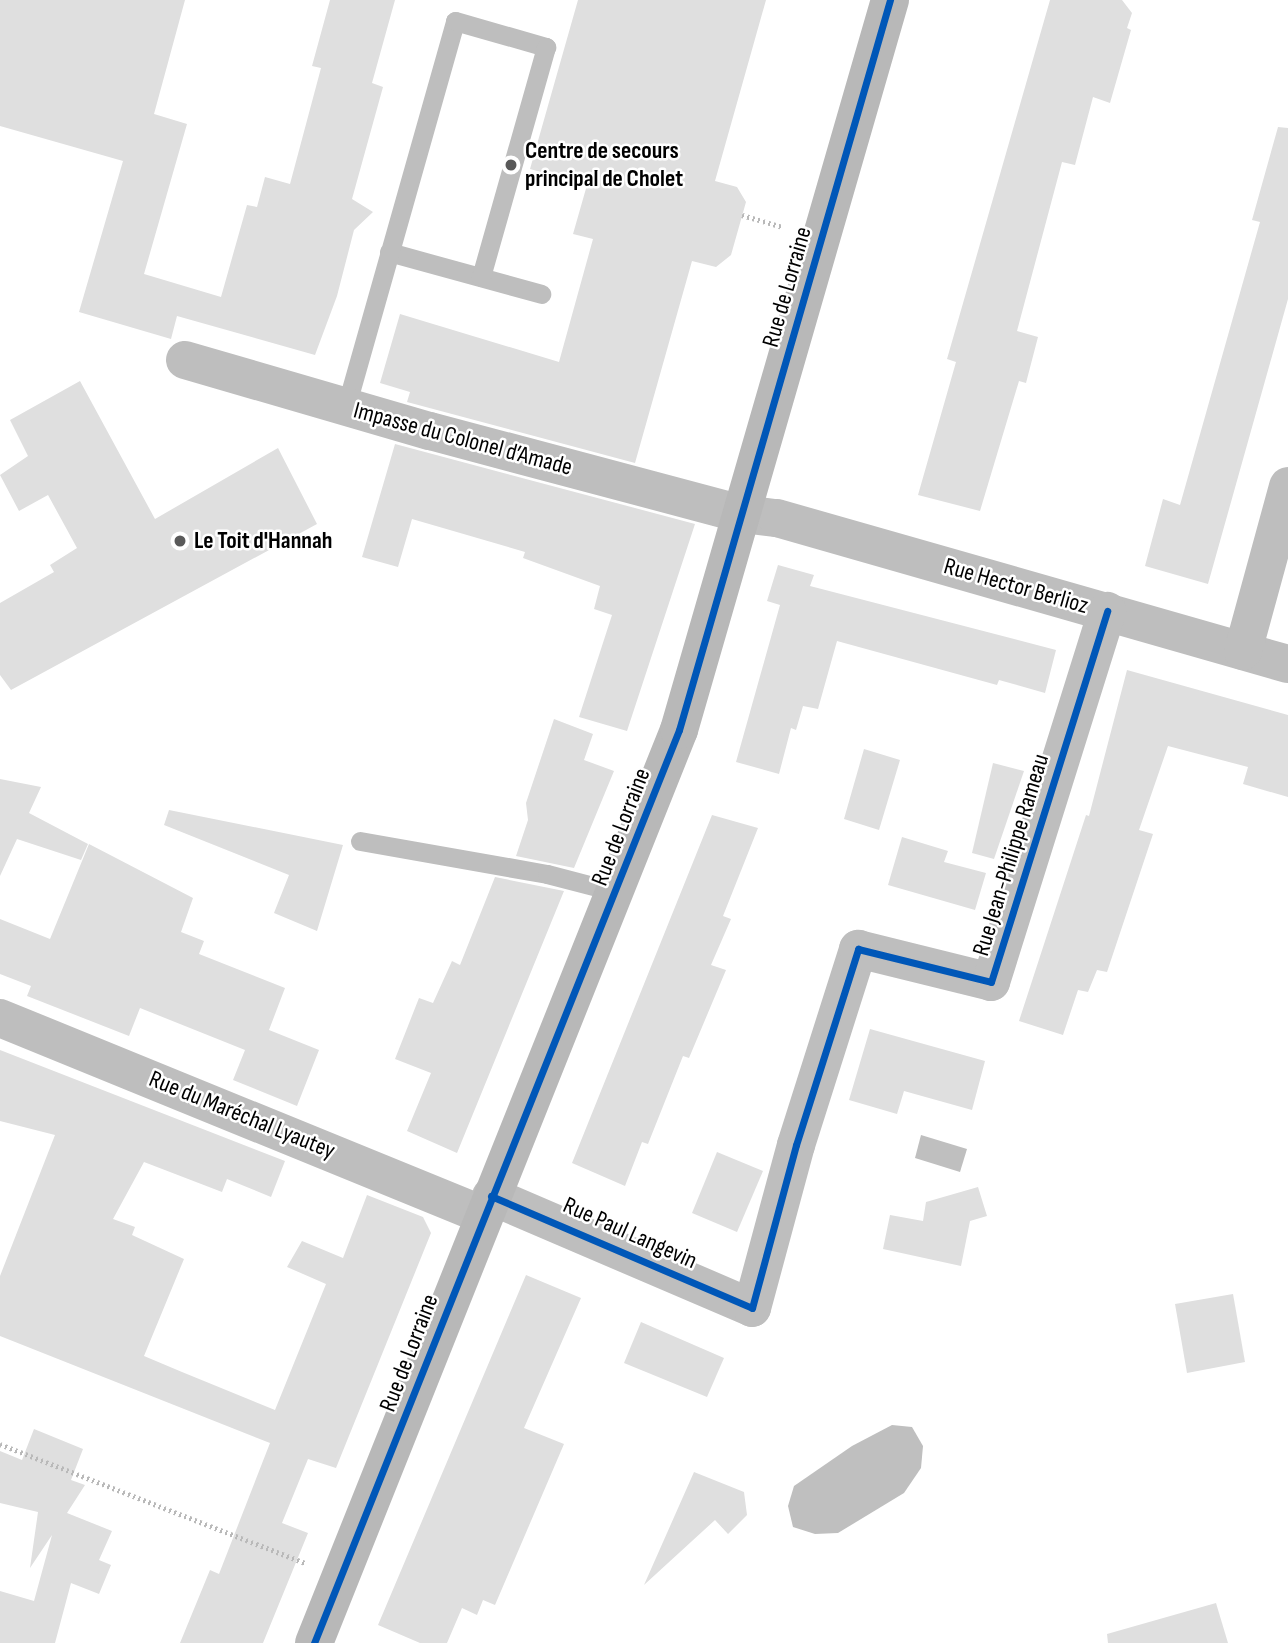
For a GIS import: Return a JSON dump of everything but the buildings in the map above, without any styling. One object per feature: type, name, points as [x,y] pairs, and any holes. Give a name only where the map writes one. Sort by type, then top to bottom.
[{"type":"main road","name":"Rue de Lorraine","points":[[314,1643],[679,730],[890,0]]},
{"type":"street","name":"Impasse du Colonel d’Amade","points":[[185,360],[346,407],[742,514]]},
{"type":"street","points":[[1243,651],[1288,486]]},
{"type":"street","name":"Rue Hector Berlioz","points":[[742,514],[777,519],[1288,664]]},
{"type":"street","name":"Rue Jean-Philippe Rameau","points":[[752,1308],[796,1145],[858,949],[991,982],[1107,611]]},
{"type":"street","name":"Rue du Maréchal Lyautey","points":[[0,1017],[488,1205]]},
{"type":"street","name":"Rue Paul Langevin","points":[[488,1205],[752,1308]]},
{"type":"lane","points":[[346,407],[455,21],[546,47],[481,277]]},
{"type":"lane","points":[[389,252],[541,294]]},
{"type":"lane","points":[[360,841],[547,874],[616,892]]},
{"type":"path","points":[[742,215],[760,220]]},
{"type":"path","points":[[0,1444],[341,1577]]},
{"type":"shaded area","points":[[921,1135],[967,1149],[960,1172],[915,1158]]},
{"type":"shaded area","points":[[892,1425],[912,1427],[923,1446],[921,1468],[904,1493],[838,1533],[815,1534],[793,1527],[788,1506],[794,1486],[852,1446]]},
{"type":"cycle path","points":[[314,1643],[679,730],[890,0]]},
{"type":"cycle path","points":[[491,1196],[752,1308],[796,1145],[858,949],[991,982],[1107,611]]},
{"type":"place","name":"Centre de secours principal de Cholet","points":[[511,165]]},
{"type":"place","name":"Le Toit d'Hannah","points":[[180,541]]}]
